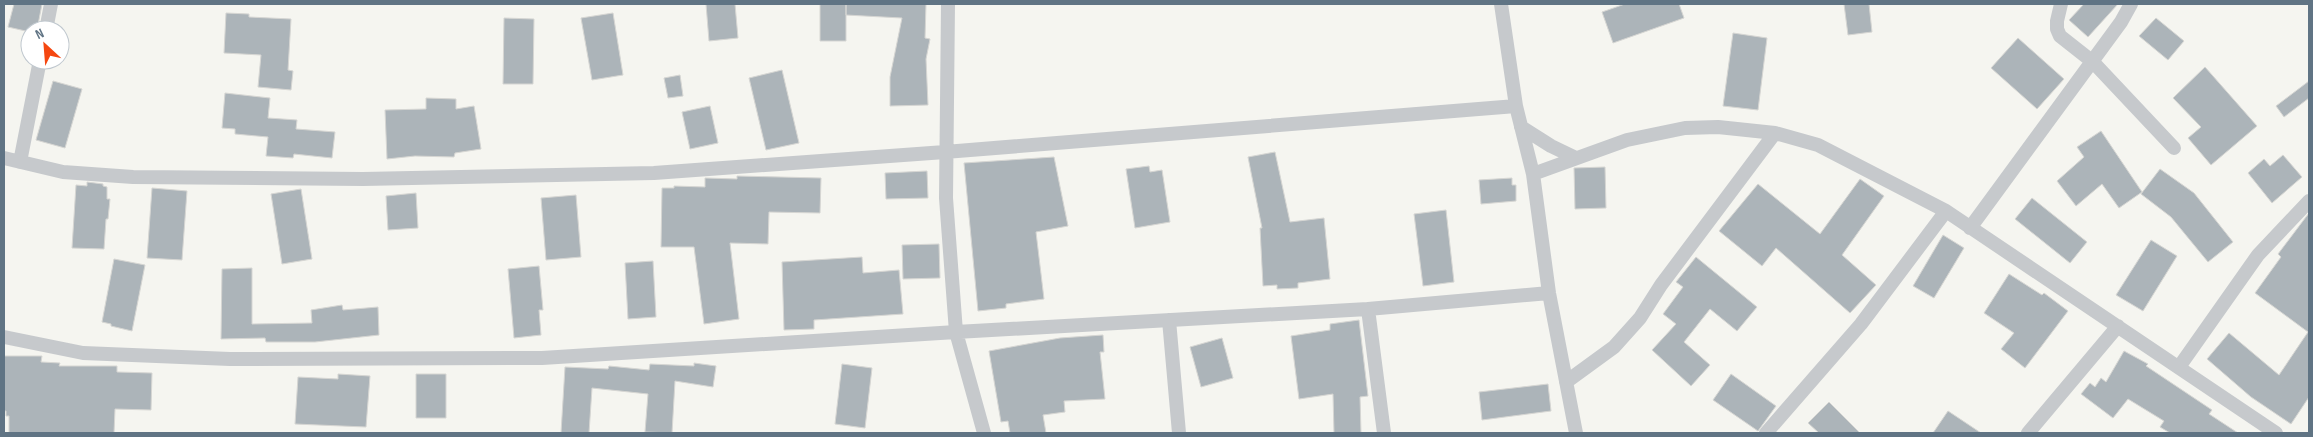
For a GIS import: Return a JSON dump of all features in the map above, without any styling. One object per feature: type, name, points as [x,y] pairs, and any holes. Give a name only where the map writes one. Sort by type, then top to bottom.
[{"type":"street","points":[[48,20],[51,4]]},
{"type":"street","points":[[948,4],[946,198],[956,332],[984,433]]},
{"type":"street","points":[[1501,4],[1516,106],[1533,174],[1549,293],[1576,433]]},
{"type":"street","points":[[2061,4],[2057,21],[2057,29],[2060,36],[2093,62],[2174,148]]},
{"type":"street","points":[[1970,228],[2122,22],[2131,4]]},
{"type":"street","points":[[20,162],[38,70]]},
{"type":"street","points":[[4,158],[63,172],[134,177],[363,179],[654,173],[945,152],[1516,106]]},
{"type":"street","points":[[1521,127],[1551,146],[1576,158]]},
{"type":"street","points":[[1533,174],[1627,140],[1685,128],[1718,127],[1775,134],[1818,145],[1946,211],[2179,367],[2271,432]]},
{"type":"street","points":[[1566,382],[1614,348],[1640,318],[1662,284],[1775,134]]},
{"type":"street","points":[[2179,367],[2258,255],[2309,201]]},
{"type":"street","points":[[1766,433],[1861,324],[1946,211]]},
{"type":"street","points":[[4,337],[83,353],[220,358],[523,358],[1368,309],[1549,293]]},
{"type":"street","points":[[1368,309],[1384,433]]},
{"type":"street","points":[[1169,320],[1179,433]]},
{"type":"street","points":[[2028,433],[2118,326]]},
{"type":"building","points":[[14,4],[42,4],[39,20],[20,20],[20,30],[8,27]]},
{"type":"building","points":[[706,4],[735,4],[738,38],[709,41]]},
{"type":"building","points":[[820,4],[846,4],[846,41],[820,41]]},
{"type":"building","points":[[846,4],[926,4],[925,38],[930,39],[926,59],[928,105],[890,106],[890,77],[902,18],[846,15]]},
{"type":"building","points":[[1625,4],[1679,4],[1684,18],[1613,43],[1602,12]]},
{"type":"building","points":[[1844,4],[1869,4],[1872,32],[1848,35]]},
{"type":"building","points":[[2084,4],[2118,4],[2088,37],[2069,20]]},
{"type":"building","points":[[226,13],[249,14],[249,17],[291,19],[288,70],[293,71],[291,90],[258,87],[261,55],[224,53]]},
{"type":"building","points":[[613,13],[623,75],[592,80],[581,18]]},
{"type":"building","points":[[504,18],[534,19],[533,84],[503,84]]},
{"type":"building","points":[[2156,18],[2184,41],[2168,60],[2139,36]]},
{"type":"building","points":[[1733,33],[1767,38],[1758,110],[1723,106]]},
{"type":"building","points":[[2018,38],[2064,79],[2037,109],[1991,68]]},
{"type":"building","points":[[2205,67],[2257,126],[2211,165],[2188,138],[2201,127],[2173,98]]},
{"type":"building","points":[[782,70],[799,143],[766,150],[749,78]]},
{"type":"building","points":[[680,75],[683,96],[668,98],[664,78]]},
{"type":"building","points":[[53,81],[82,89],[65,148],[36,140]]},
{"type":"building","points":[[2309,81],[2309,98],[2284,117],[2276,106]]},
{"type":"building","points":[[225,93],[270,98],[268,118],[297,120],[296,129],[335,132],[332,158],[294,154],[293,158],[266,156],[268,137],[235,134],[235,129],[222,128]]},
{"type":"building","points":[[426,98],[456,99],[456,109],[474,106],[481,149],[455,153],[454,157],[415,156],[387,159],[385,110],[426,109]]},
{"type":"building","points":[[710,106],[718,143],[690,149],[682,112]]},
{"type":"building","points":[[2101,131],[2142,192],[2119,208],[2102,184],[2076,206],[2057,181],[2084,157],[2077,147]]},
{"type":"building","points":[[1275,152],[1290,222],[1324,218],[1330,279],[1298,283],[1298,288],[1277,289],[1277,285],[1263,286],[1260,228],[1262,228],[1248,157]]},
{"type":"building","points":[[2283,155],[2302,177],[2272,203],[2248,173],[2264,159],[2270,166]]},
{"type":"building","points":[[1054,157],[1068,226],[1036,232],[1044,299],[1006,304],[1006,308],[978,311],[964,163]]},
{"type":"building","points":[[1149,166],[1150,172],[1162,170],[1170,222],[1135,228],[1126,169]]},
{"type":"building","points":[[1605,167],[1606,208],[1575,209],[1574,168]]},
{"type":"building","points":[[2160,169],[2194,193],[2233,242],[2208,262],[2171,217],[2141,194]]},
{"type":"building","points":[[927,171],[928,198],[886,199],[885,173]]},
{"type":"building","points":[[737,176],[821,178],[820,213],[769,212],[768,244],[730,243],[739,319],[704,324],[694,247],[661,247],[662,188],[674,188],[674,186],[705,187],[705,178],[737,179]]},
{"type":"building","points":[[1512,178],[1512,185],[1516,185],[1516,201],[1481,204],[1479,180]]},
{"type":"building","points":[[1860,179],[1884,196],[1842,255],[1876,285],[1850,313],[1776,248],[1762,266],[1719,231],[1758,184],[1820,234]]},
{"type":"building","points":[[87,182],[103,184],[103,186],[107,187],[107,199],[110,199],[108,219],[106,219],[104,249],[72,248],[76,185],[87,186]]},
{"type":"building","points":[[152,188],[187,191],[182,260],[147,258]]},
{"type":"building","points":[[301,189],[312,259],[282,264],[271,194]]},
{"type":"building","points":[[416,193],[418,228],[388,230],[386,196]]},
{"type":"building","points":[[576,195],[581,257],[546,260],[541,198]]},
{"type":"building","points":[[2032,198],[2087,242],[2070,263],[2015,219]]},
{"type":"building","points":[[1446,210],[1454,282],[1423,286],[1414,214]]},
{"type":"building","points":[[2309,213],[2309,397],[2291,424],[2251,397],[2207,359],[2229,333],[2279,375],[2308,332],[2255,293],[2281,257],[2278,254]]},
{"type":"building","points":[[1943,235],[1964,248],[1934,298],[1913,286]]},
{"type":"building","points":[[2151,240],[2177,256],[2143,311],[2116,295]]},
{"type":"building","points":[[939,244],[940,278],[903,279],[902,245]]},
{"type":"building","points":[[862,257],[863,273],[899,270],[903,314],[814,320],[814,329],[784,330],[782,262]]},
{"type":"building","points":[[1696,257],[1757,307],[1737,331],[1710,309],[1684,342],[1710,365],[1691,386],[1652,350],[1676,324],[1663,314],[1683,287],[1676,282]]},
{"type":"building","points":[[114,259],[145,265],[132,331],[102,322]]},
{"type":"building","points":[[653,261],[656,317],[628,319],[625,263]]},
{"type":"building","points":[[539,266],[543,310],[539,310],[541,335],[514,338],[508,269]]},
{"type":"building","points":[[252,268],[252,324],[312,323],[311,310],[342,305],[343,310],[378,307],[379,335],[315,342],[266,342],[265,338],[221,339],[222,269]]},
{"type":"building","points":[[2009,274],[2042,295],[2044,293],[2068,311],[2025,368],[2001,349],[2014,333],[1984,313]]},
{"type":"building","points":[[1359,320],[1368,396],[1360,397],[1361,433],[1334,433],[1333,394],[1299,399],[1291,336],[1330,330],[1330,324]]},
{"type":"building","points":[[1103,335],[1104,352],[1100,352],[1105,399],[1064,401],[1065,412],[1043,415],[1046,433],[1010,433],[1008,421],[1001,422],[989,351],[1060,338]]},
{"type":"building","points":[[1222,338],[1233,378],[1201,387],[1190,347]]},
{"type":"building","points":[[2124,351],[2148,364],[2146,366],[2212,410],[2209,414],[2238,433],[2170,433],[2160,427],[2164,421],[2128,399],[2113,418],[2081,394],[2090,383],[2095,387],[2101,378],[2106,382]]},
{"type":"building","points":[[4,356],[42,356],[41,362],[60,363],[59,366],[117,366],[117,372],[152,373],[151,410],[115,409],[114,433],[9,433],[9,416],[6,416],[6,411],[4,411]]},
{"type":"building","points":[[694,363],[716,366],[713,387],[675,381],[672,433],[645,432],[648,394],[592,388],[589,433],[561,433],[565,367],[608,369],[609,366],[649,370],[650,364],[694,366]]},
{"type":"building","points":[[842,364],[872,368],[865,428],[835,424]]},
{"type":"building","points":[[338,374],[370,376],[366,427],[295,424],[298,377],[338,379]]},
{"type":"building","points":[[416,374],[446,374],[446,418],[416,418]]},
{"type":"building","points":[[1731,374],[1776,406],[1758,431],[1713,400]]},
{"type":"building","points":[[1548,384],[1551,411],[1482,420],[1479,392]]},
{"type":"building","points":[[1829,402],[1860,433],[1819,433],[1808,423]]},
{"type":"building","points":[[1948,411],[1981,433],[1933,433]]}]
